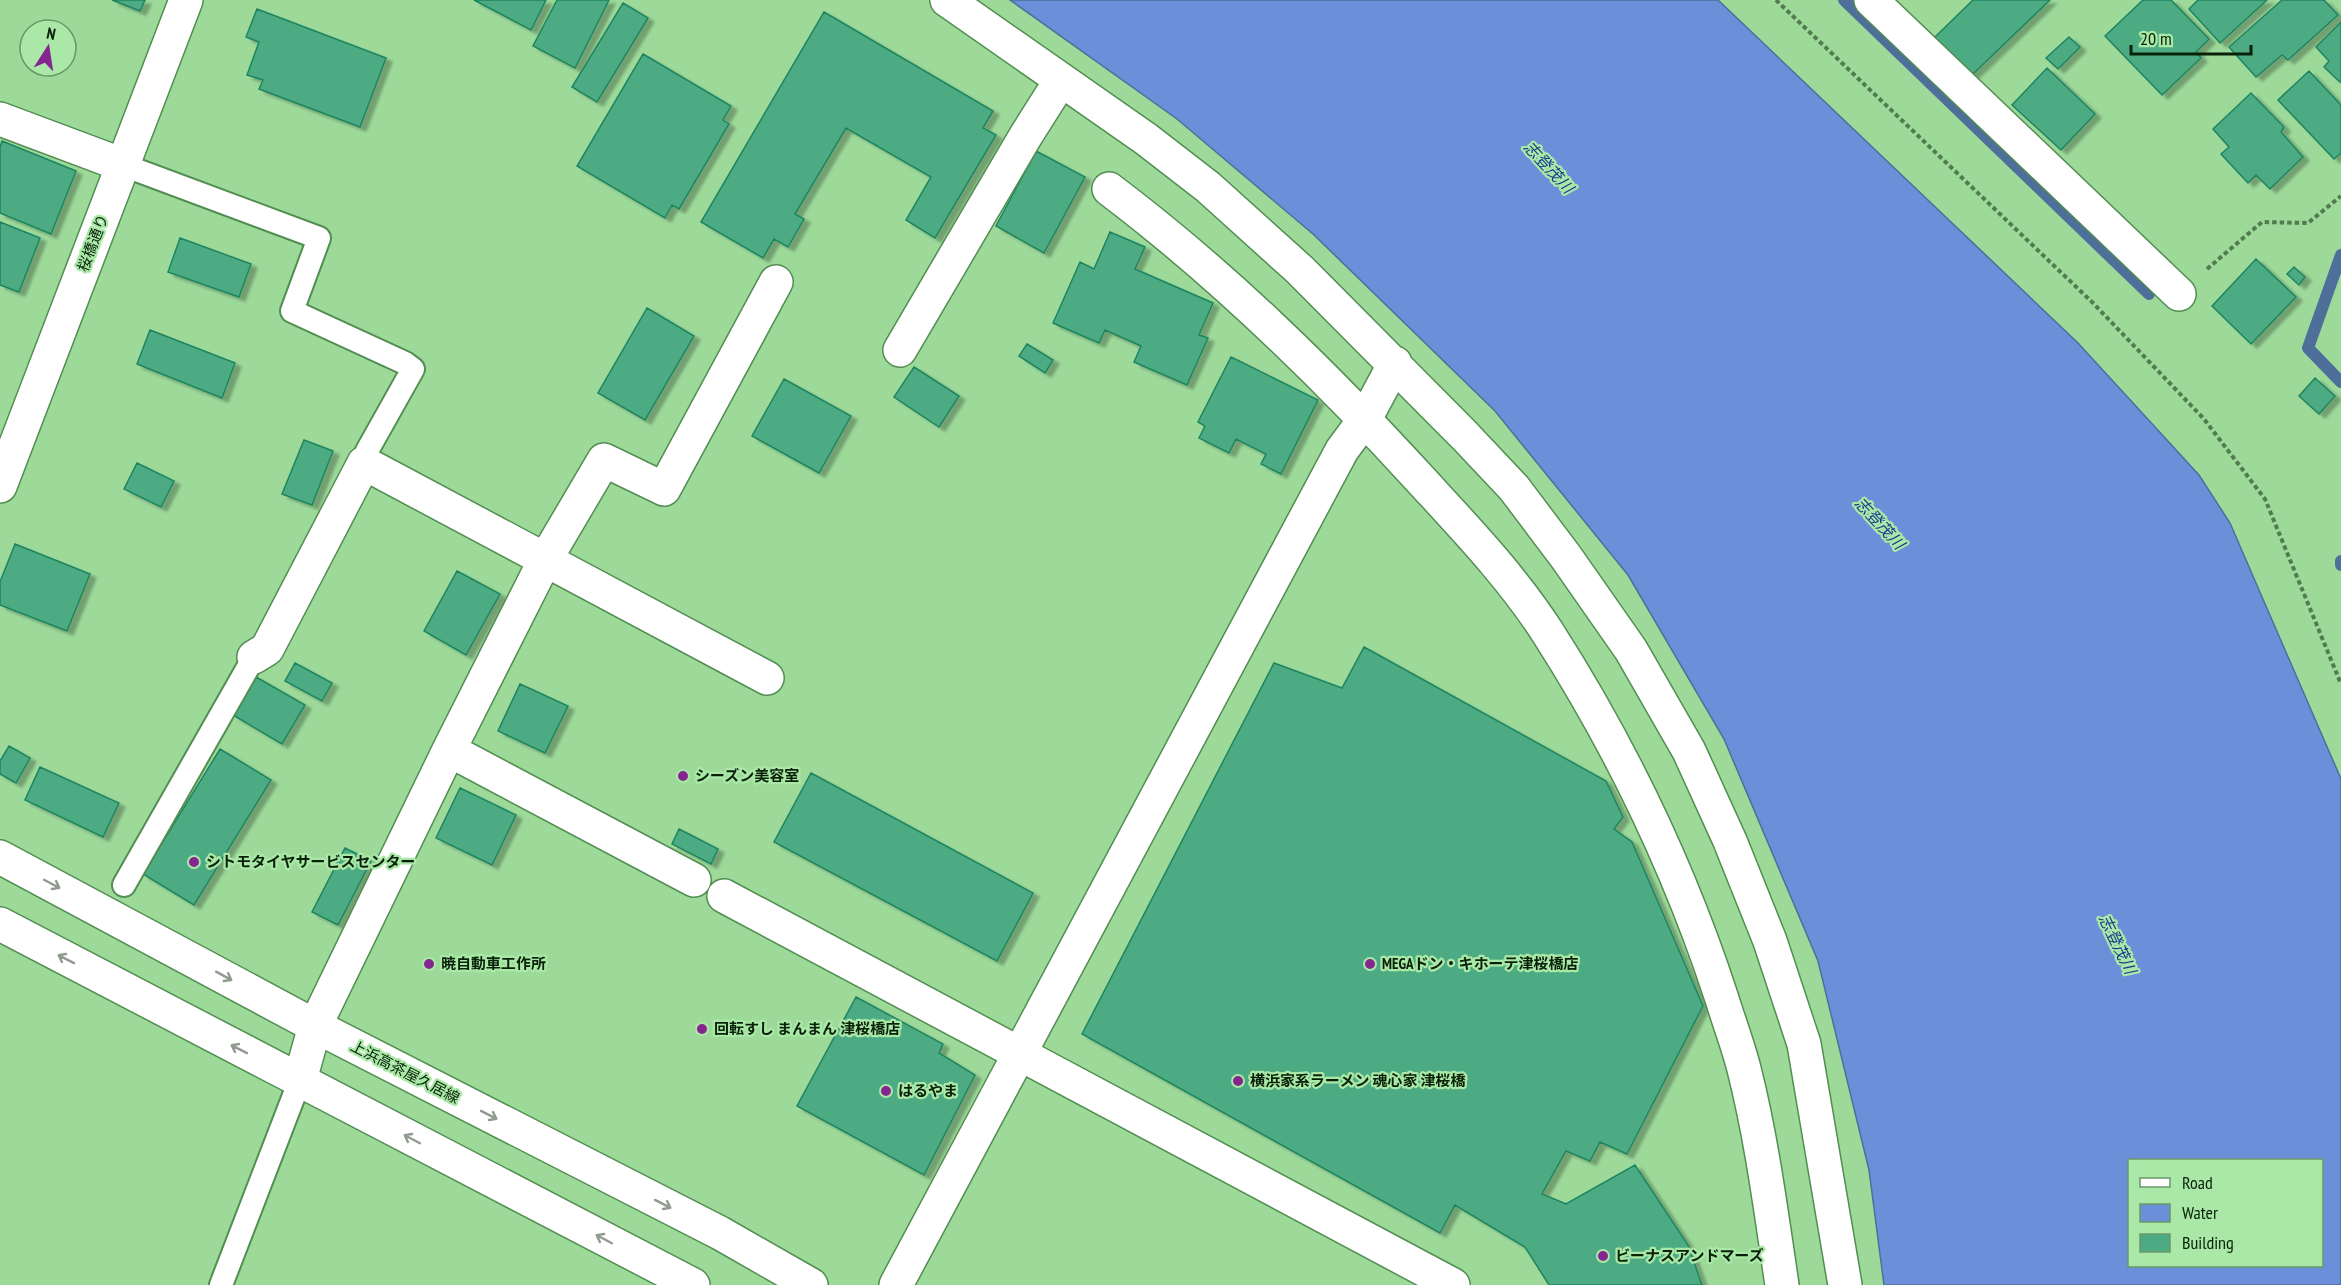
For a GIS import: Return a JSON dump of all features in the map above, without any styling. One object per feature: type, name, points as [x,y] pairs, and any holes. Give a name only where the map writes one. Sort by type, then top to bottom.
[{"type":"street","name":"桜橋通り","points":[[0,486],[186,0]]},
{"type":"street","points":[[947,0],[1146,139],[1208,187],[1300,270],[1395,363],[1514,488],[1631,650],[1689,751],[1730,841],[1770,941],[1804,1044],[1845,1285]]},
{"type":"street","points":[[1871,0],[2179,294]]},
{"type":"street","points":[[900,350],[1024,137],[1061,80]]},
{"type":"street","points":[[0,119],[123,165]]},
{"type":"street","points":[[1109,189],[1171,236],[1243,299],[1365,419],[1490,555],[1546,631],[1621,757],[1660,839],[1705,946],[1744,1067],[1765,1168],[1782,1285]]},
{"type":"street","points":[[300,1080],[315,1026],[449,750],[545,560],[604,460],[664,489],[777,282]]},
{"type":"street","points":[[896,1285],[1342,450],[1365,419],[1395,363]]},
{"type":"street","points":[[254,657],[267,649],[364,463],[767,678]]},
{"type":"street","points":[[449,750],[694,880]]},
{"type":"street","name":"上浜高茶屋久居線","points":[[0,857],[315,1026],[720,1233],[811,1285]]},
{"type":"street","points":[[724,896],[1453,1285]]},
{"type":"street","points":[[0,924],[693,1285]]},
{"type":"lane","points":[[123,165],[320,238],[291,311],[405,363],[413,369],[367,451],[364,463]]},
{"type":"lane","points":[[124,885],[254,657]]},
{"type":"lane","points":[[221,1285],[300,1080]]},
{"type":"path","points":[[1776,0],[2092,302],[2204,419],[2265,499],[2341,684]]},
{"type":"path","points":[[2179,294],[2262,222],[2308,223],[2341,196]]},
{"type":"water","name":"志登茂川","points":[[1010,0],[1718,0],[2078,343],[2199,475],[2230,523],[2341,779],[2341,1285],[1884,1285],[1869,1170],[1818,961],[1724,739],[1628,575],[1495,411],[1313,234],[1177,119]]},
{"type":"building","points":[[112,0],[145,0],[140,11]]},
{"type":"building","points":[[474,0],[546,0],[531,30]]},
{"type":"building","points":[[557,0],[609,0],[575,68],[533,46]]},
{"type":"building","points":[[1973,0],[2050,0],[1971,76],[1934,38]]},
{"type":"building","points":[[2143,0],[2171,0],[2209,39],[2196,52],[2201,58],[2162,95],[2105,36]]},
{"type":"building","points":[[2198,0],[2267,0],[2220,43],[2189,9]]},
{"type":"building","points":[[2282,0],[2324,0],[2338,15],[2288,60],[2282,55],[2256,77],[2229,47]]},
{"type":"building","points":[[623,3],[648,18],[597,102],[572,87]]},
{"type":"building","points":[[257,9],[386,58],[360,127],[259,89],[263,80],[247,75],[259,42],[246,37]]},
{"type":"building","points":[[824,12],[993,111],[983,128],[996,135],[935,238],[906,220],[931,177],[846,128],[795,214],[804,219],[788,247],[774,239],[763,258],[701,222]]},
{"type":"building","points":[[2341,22],[2340,82],[2324,67],[2329,61],[2316,47]]},
{"type":"building","points":[[2069,37],[2080,47],[2058,69],[2046,58]]},
{"type":"building","points":[[643,54],[731,106],[723,120],[729,124],[679,209],[672,205],[665,218],[577,166]]},
{"type":"building","points":[[2047,68],[2095,114],[2061,150],[2012,105]]},
{"type":"building","points":[[2309,71],[2341,105],[2341,153],[2334,159],[2278,100]]},
{"type":"building","points":[[2251,93],[2284,127],[2281,132],[2303,157],[2270,189],[2256,175],[2248,183],[2221,154],[2229,147],[2213,129]]},
{"type":"building","points":[[2,141],[76,171],[51,234],[0,213],[0,147]]},
{"type":"building","points":[[1036,151],[1085,177],[1044,253],[996,226]]},
{"type":"building","points":[[0,222],[40,238],[19,292],[0,285]]},
{"type":"building","points":[[1110,232],[1145,247],[1135,269],[1213,303],[1199,335],[1208,338],[1187,385],[1134,362],[1141,346],[1105,330],[1099,343],[1053,323],[1080,262],[1094,269]]},
{"type":"building","points":[[180,238],[251,264],[239,297],[168,272]]},
{"type":"building","points":[[2256,259],[2296,297],[2251,344],[2212,306]]},
{"type":"building","points":[[2294,267],[2305,277],[2299,285],[2287,274]]},
{"type":"building","points":[[647,308],[694,336],[645,420],[598,393]]},
{"type":"building","points":[[150,330],[235,363],[222,398],[137,364]]},
{"type":"building","points":[[1027,344],[1053,360],[1045,373],[1019,356]]},
{"type":"building","points":[[1231,357],[1318,400],[1281,474],[1261,464],[1266,454],[1236,439],[1229,453],[1199,438],[1205,426],[1198,422]]},
{"type":"building","points":[[914,367],[959,396],[939,427],[894,397]]},
{"type":"building","points":[[2315,378],[2335,396],[2319,414],[2299,396]]},
{"type":"building","points":[[784,379],[851,416],[819,473],[752,436]]},
{"type":"building","points":[[304,440],[333,451],[312,505],[282,494]]},
{"type":"building","points":[[137,463],[174,481],[161,507],[124,489]]},
{"type":"building","points":[[15,544],[90,574],[67,631],[0,605],[0,582]]},
{"type":"building","points":[[457,571],[500,594],[466,655],[424,631]]},
{"type":"building","points":[[1364,647],[1606,781],[1623,817],[1614,829],[1632,842],[1703,1006],[1627,1154],[1600,1142],[1590,1161],[1566,1151],[1542,1194],[1566,1204],[1635,1165],[1688,1245],[1702,1285],[1549,1285],[1525,1247],[1455,1205],[1440,1233],[1082,1034],[1274,663],[1342,688]]},
{"type":"building","points":[[295,663],[332,683],[322,701],[285,681]]},
{"type":"building","points":[[256,677],[305,705],[282,744],[233,715]]},
{"type":"building","points":[[520,684],[568,706],[545,753],[498,731]]},
{"type":"building","points":[[9,746],[30,758],[16,783],[0,774],[0,761]]},
{"type":"building","points":[[220,749],[271,780],[194,905],[143,874]]},
{"type":"building","points":[[40,767],[119,803],[103,837],[25,800]]},
{"type":"building","points":[[811,773],[1033,893],[997,961],[774,842]]},
{"type":"building","points":[[460,788],[516,815],[492,865],[436,838]]},
{"type":"building","points":[[679,829],[718,849],[711,864],[672,844]]},
{"type":"building","points":[[345,848],[371,861],[338,925],[312,912]]},
{"type":"building","name":"はるやま","points":[[856,997],[943,1044],[939,1053],[975,1075],[924,1175],[797,1106]]},
{"type":"waterway","points":[[1844,0],[2149,294]]},
{"type":"waterway","points":[[2341,255],[2308,348],[2341,382]]},
{"type":"place","name":"シーズン美容室","points":[[683,776]]},
{"type":"place","name":"シトモタイヤサービスセンター","points":[[194,862]]},
{"type":"place","name":"暁自動車工作所","points":[[429,964]]},
{"type":"place","name":"MEGAドン・キホーテ津桜橋店","points":[[1370,964]]},
{"type":"place","name":"回転すし まんまん 津桜橋店","points":[[702,1029]]},
{"type":"place","name":"横浜家系ラーメン 魂心家 津桜橋","points":[[1238,1081]]},
{"type":"place","name":"はるやま","points":[[886,1091]]},
{"type":"place","name":"ビーナスアンドマーズ","points":[[1603,1256]]}]
